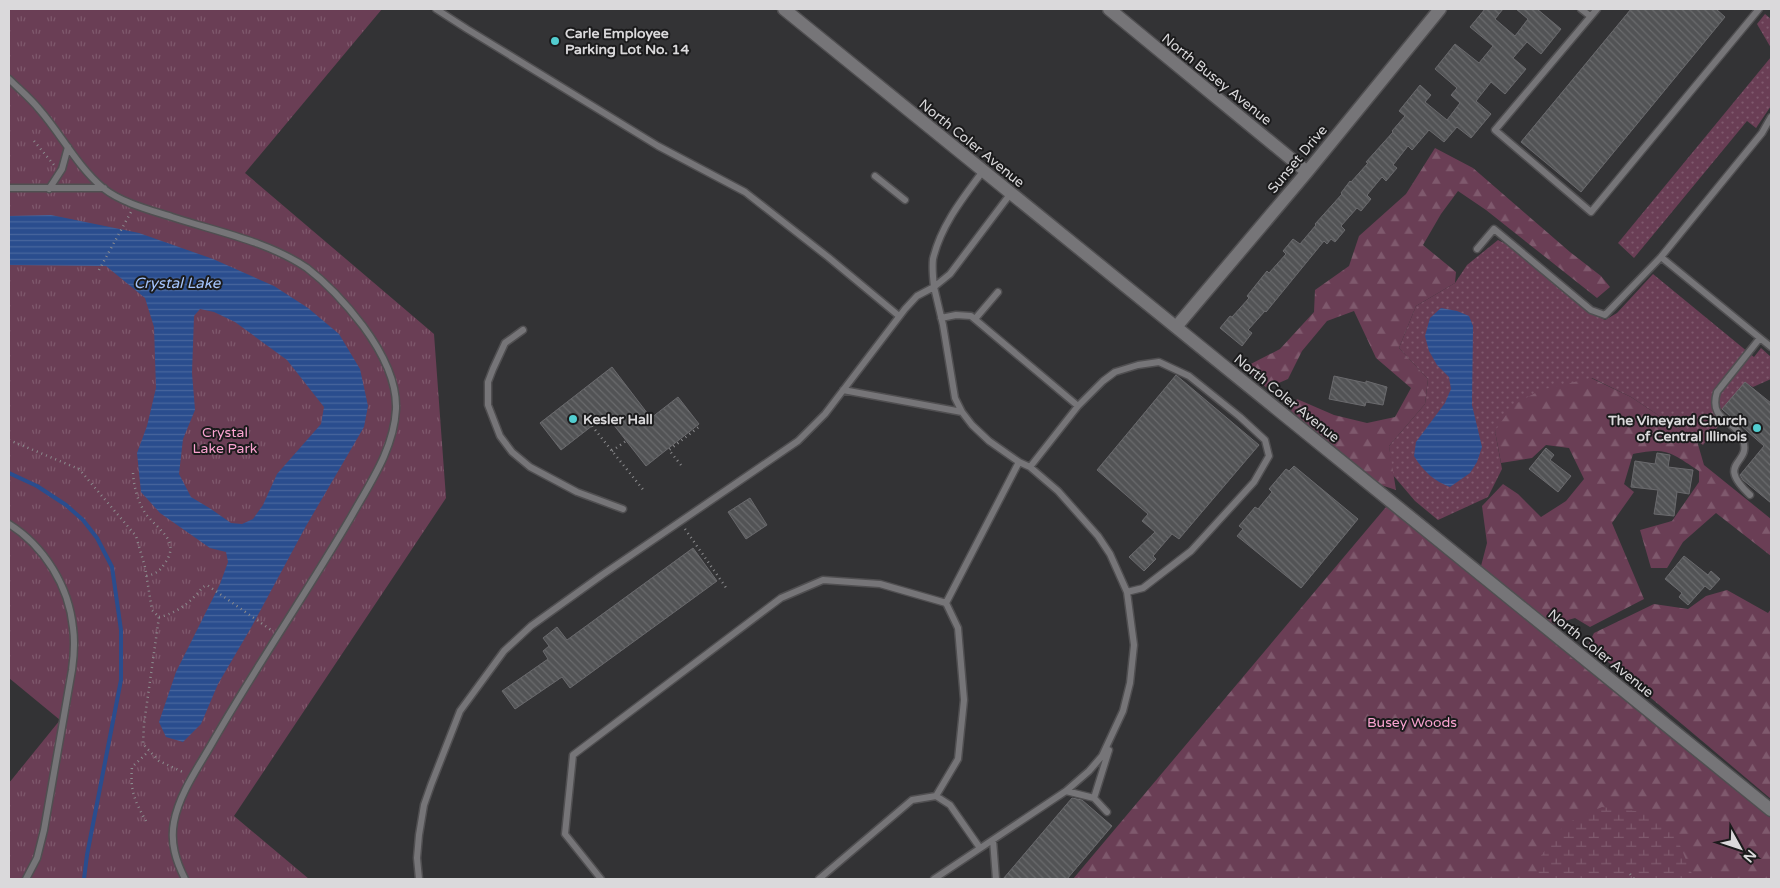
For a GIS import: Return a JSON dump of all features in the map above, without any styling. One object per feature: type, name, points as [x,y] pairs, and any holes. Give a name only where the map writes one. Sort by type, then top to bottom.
[{"type":"street","name":"North Coler Avenue","points":[[784,9],[1771,810]]},
{"type":"street","name":"North Busey Avenue","points":[[1109,9],[1307,172]]},
{"type":"street","name":"Sunset Drive","points":[[1176,327],[1307,172],[1435,10]]},
{"type":"lane","points":[[436,9],[652,142],[745,192],[899,316]]},
{"type":"lane","points":[[1581,9],[1590,16]]},
{"type":"lane","points":[[1596,9],[1495,130],[1592,212],[1759,9]]},
{"type":"lane","points":[[9,79],[38,107],[68,147],[104,188],[145,208],[270,248],[308,269],[326,284],[352,312],[368,334],[383,359],[392,381],[396,399],[392,433],[381,463],[320,571],[226,718],[181,802],[174,823],[173,840],[175,853],[185,879]]},
{"type":"lane","points":[[1477,248],[1494,228],[1591,310],[1605,315],[1661,257],[1762,133],[1771,118]]},
{"type":"lane","points":[[49,189],[60,172],[68,147]]},
{"type":"lane","points":[[934,879],[1066,791],[1089,771],[1098,761],[1123,712],[1133,662],[1133,629],[1127,592],[1110,554],[1098,536],[1058,491],[1030,467],[1019,462],[972,425],[962,412],[955,398],[942,318],[934,287],[933,260],[943,230],[959,203],[983,171]]},
{"type":"lane","points":[[875,176],[905,200]]},
{"type":"lane","points":[[9,188],[104,188]]},
{"type":"lane","points":[[418,879],[417,858],[424,805],[460,711],[504,651],[531,626],[798,440],[825,414],[899,316],[918,296],[934,287],[950,274],[1010,193]]},
{"type":"lane","points":[[1661,257],[1771,347]]},
{"type":"lane","points":[[975,319],[998,292]]},
{"type":"lane","points":[[942,318],[971,316],[1078,406]]},
{"type":"lane","points":[[523,330],[505,343],[488,382],[488,406],[500,436],[512,452],[530,467],[577,492],[623,509]]},
{"type":"lane","points":[[1750,495],[1734,478],[1734,471],[1743,452],[1744,442],[1739,432],[1724,421],[1718,413],[1714,402],[1717,392],[1760,338]]},
{"type":"lane","points":[[1030,467],[1078,406],[1103,380],[1115,372],[1138,365],[1159,362],[1188,376],[1240,417],[1265,440],[1270,456],[1254,482],[1190,550],[1143,588],[1127,592]]},
{"type":"lane","points":[[843,390],[962,412]]},
{"type":"lane","points":[[946,603],[1019,462]]},
{"type":"lane","points":[[9,524],[24,534],[40,550],[52,566],[62,586],[74,628],[72,670],[44,830],[37,858],[26,879]]},
{"type":"lane","points":[[601,879],[566,834],[573,754],[781,598],[824,580],[880,584],[946,603],[958,628],[964,700],[958,759],[936,796]]},
{"type":"lane","points":[[1094,798],[1113,734]]},
{"type":"lane","points":[[1066,791],[1094,798],[1107,812]]},
{"type":"lane","points":[[819,879],[912,800],[936,796],[950,805],[980,848]]},
{"type":"lane","points":[[993,840],[996,879]]},
{"type":"path","points":[[34,141],[60,172]]},
{"type":"path","points":[[99,270],[127,219]]},
{"type":"path","points":[[592,426],[645,492]]},
{"type":"path","points":[[681,465],[669,450],[700,426]]},
{"type":"path","points":[[9,440],[79,470],[136,536],[152,610],[159,617]]},
{"type":"path","points":[[612,451],[626,441]]},
{"type":"path","points":[[132,473],[134,489],[145,512],[166,535],[171,547],[167,560],[159,572],[146,576]]},
{"type":"path","points":[[680,521],[727,588]]},
{"type":"path","points":[[159,617],[175,611],[194,597],[203,586],[207,585],[267,627]]},
{"type":"path","points":[[159,617],[144,724],[143,744],[159,761],[187,774]]},
{"type":"path","points":[[146,821],[130,786],[132,766],[150,751]]},
{"type":"path","points":[[1630,874],[1634,879]]},
{"type":"green space","name":"Crystal Lake Park","points":[[9,9],[382,9],[245,173],[434,334],[446,498],[234,816],[309,879],[9,879],[9,783],[60,720],[9,678]]},
{"type":"green space","points":[[1765,14],[1771,19],[1771,48],[1757,24]]},
{"type":"green space","points":[[1771,57],[1771,106],[1756,128],[1747,121],[1634,258],[1618,243]]},
{"type":"green space","points":[[1435,148],[1473,168],[1570,252],[1601,276],[1610,287],[1597,298],[1486,210],[1458,191],[1441,214],[1423,245],[1456,272],[1455,283],[1416,306],[1399,348],[1428,379],[1425,404],[1389,446],[1396,490],[1381,485],[1291,411],[1297,399],[1334,415],[1367,423],[1395,417],[1411,388],[1376,358],[1354,311],[1327,321],[1302,351],[1288,379],[1267,388],[1243,368],[1280,349],[1314,312],[1315,290],[1349,266],[1359,236],[1406,194]]},
{"type":"green space","points":[[1498,240],[1510,246],[1591,313],[1605,320],[1617,313],[1653,274],[1754,357],[1761,348],[1771,357],[1771,379],[1753,387],[1745,383],[1721,410],[1720,424],[1703,445],[1631,397],[1592,378],[1495,431],[1502,469],[1488,497],[1438,520],[1415,501],[1392,474],[1389,446],[1425,404],[1428,379],[1399,348],[1416,306],[1455,283],[1467,265]]},
{"type":"green space","points":[[1591,378],[1631,397],[1697,441],[1704,465],[1771,519],[1771,556],[1716,513],[1683,542],[1667,568],[1651,568],[1640,530],[1672,521],[1699,482],[1699,471],[1674,455],[1654,451],[1633,454],[1624,484],[1634,492],[1612,523],[1644,599],[1590,627],[1575,618],[1551,625],[1481,566],[1487,543],[1482,506],[1503,484],[1518,494],[1541,517],[1566,501],[1584,479],[1569,448],[1546,445],[1532,458],[1501,463],[1495,431],[1513,405],[1541,390]]},
{"type":"green space","name":"Busey Woods","points":[[1391,501],[1771,810],[1771,879],[1073,879]]},
{"type":"green space","points":[[1727,590],[1768,613],[1771,609],[1771,799],[1588,645],[1594,633],[1654,604],[1688,609],[1706,596]]},
{"type":"green space","points":[[1602,807],[1643,812],[1676,836],[1692,874],[1692,879],[1537,879],[1540,857],[1565,824]]},
{"type":"water","name":"Crystal Lake","points":[[51,215],[139,233],[213,259],[274,286],[308,308],[339,334],[360,369],[368,406],[364,427],[306,526],[218,684],[201,724],[183,742],[166,737],[159,722],[176,672],[220,584],[228,562],[226,552],[210,548],[160,513],[141,492],[137,453],[147,426],[156,388],[154,327],[145,298],[106,266],[9,265],[9,216]],"holes":[[[200,309],[214,312],[235,322],[287,360],[324,407],[321,424],[277,474],[263,505],[253,519],[242,524],[231,523],[191,497],[179,474],[183,439],[195,410],[192,373],[194,316]]]},
{"type":"water","points":[[1441,308],[1457,311],[1469,316],[1473,326],[1472,405],[1482,447],[1477,462],[1470,473],[1450,487],[1429,475],[1414,456],[1416,442],[1445,403],[1451,389],[1449,377],[1437,365],[1429,351],[1425,336],[1430,318]]},
{"type":"building","points":[[1485,9],[1503,9],[1495,19],[1515,36],[1528,19],[1516,9],[1537,9],[1561,29],[1541,54],[1527,42],[1513,58],[1526,69],[1505,94],[1491,82],[1476,101],[1491,114],[1471,138],[1457,127],[1444,142],[1429,130],[1412,150],[1408,146],[1393,165],[1397,168],[1386,181],[1382,177],[1367,195],[1371,199],[1361,211],[1357,208],[1341,226],[1345,230],[1335,242],[1331,239],[1327,244],[1324,241],[1266,312],[1248,330],[1252,333],[1242,346],[1220,328],[1249,298],[1247,296],[1267,271],[1269,273],[1286,254],[1283,251],[1293,239],[1300,244],[1342,194],[1350,181],[1368,163],[1366,162],[1405,116],[1399,111],[1420,85],[1431,95],[1425,102],[1447,120],[1460,103],[1451,95],[1457,88],[1435,69],[1455,44],[1479,63],[1493,46],[1470,27]]},
{"type":"building","points":[[1631,9],[1716,9],[1725,17],[1581,192],[1521,142]]},
{"type":"building","name":"Kesler Hall","points":[[612,367],[651,418],[678,397],[699,424],[646,466],[606,415],[561,450],[540,423]]},
{"type":"building","points":[[1176,375],[1259,445],[1179,539],[1172,534],[1153,556],[1156,559],[1144,571],[1129,557],[1155,532],[1142,521],[1148,514],[1097,470]]},
{"type":"building","points":[[1334,376],[1366,383],[1366,381],[1387,387],[1383,405],[1366,402],[1365,406],[1329,399]]},
{"type":"building","name":"The Vineyard Church of Central Illinois","points":[[1745,382],[1771,403],[1771,503],[1743,480],[1740,475],[1764,446],[1722,409]]},
{"type":"building","points":[[1546,448],[1554,455],[1550,460],[1571,476],[1558,492],[1529,469]]},
{"type":"building","points":[[1657,453],[1670,455],[1668,467],[1693,470],[1689,494],[1677,492],[1674,516],[1654,514],[1658,490],[1631,487],[1635,461],[1655,464]]},
{"type":"building","points":[[1294,466],[1358,519],[1301,588],[1237,536],[1243,529],[1239,526],[1255,507],[1258,509],[1272,492],[1269,489],[1286,469],[1289,471]]},
{"type":"building","points":[[750,498],[767,525],[746,539],[728,512]]},
{"type":"building","points":[[693,548],[717,581],[570,688],[562,677],[515,709],[502,691],[548,659],[543,651],[549,646],[543,638],[557,627],[567,640]]},
{"type":"building","points":[[1684,556],[1708,575],[1711,571],[1720,579],[1710,590],[1705,586],[1688,605],[1679,597],[1682,593],[1665,579]]},
{"type":"building","points":[[1072,798],[1082,800],[1112,826],[1067,879],[1003,879]]},
{"type":"waterway","points":[[9,473],[37,486],[66,505],[83,520],[97,538],[112,567],[121,630],[121,680],[84,879]]},
{"type":"place","name":"Carle Employee Parking Lot No. 14","points":[[555,41]]},
{"type":"place","name":"Kesler Hall","points":[[573,419]]},
{"type":"place","name":"The Vineyard Church of Central Illinois","points":[[1757,428]]}]
